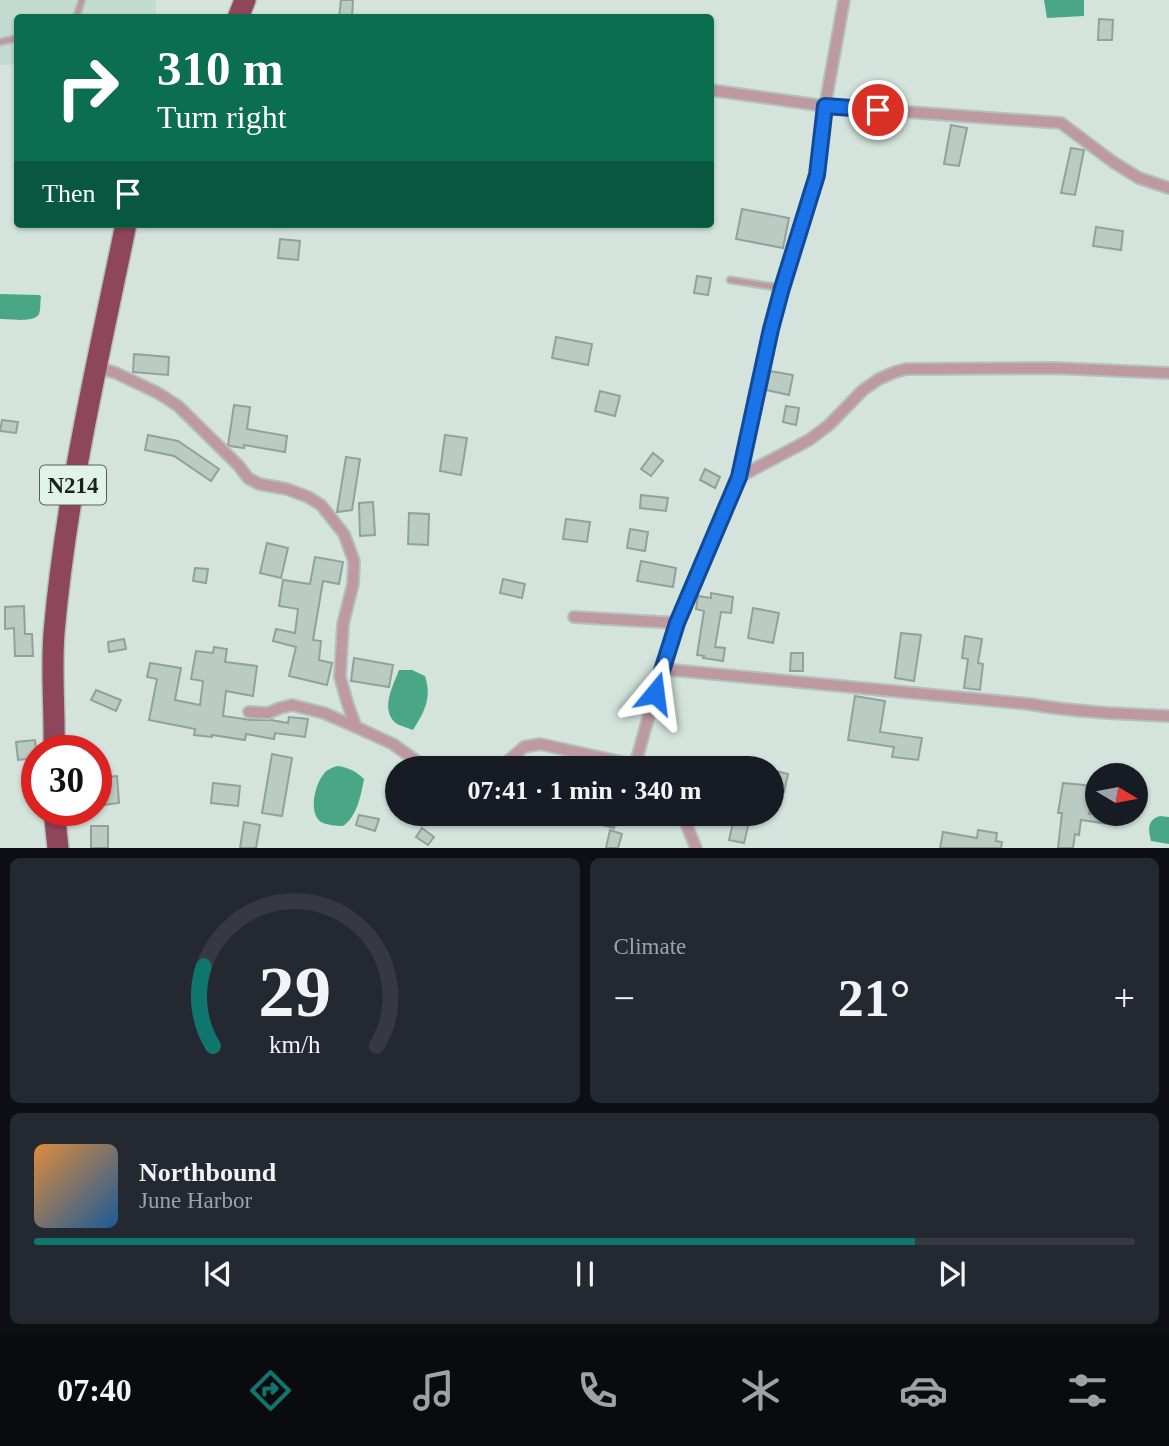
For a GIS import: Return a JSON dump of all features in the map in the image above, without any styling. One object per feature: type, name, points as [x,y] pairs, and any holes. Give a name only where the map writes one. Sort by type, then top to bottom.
[{"type":"highway","name":"N214","points":[[54,735],[54,637],[63,549],[78,457],[125,228]]},
{"type":"highway","points":[[56,826],[58,848]]},
{"type":"street","points":[[640,756],[677,623],[739,477],[771,329],[817,175],[825,106],[844,0]]},
{"type":"street","points":[[714,91],[825,106],[1061,123],[1139,178],[1169,188]]},
{"type":"street","points":[[96,367],[116,373],[178,406],[248,478],[259,484],[308,496],[321,505],[344,534],[354,561],[353,584],[343,624],[340,677],[356,727]]},
{"type":"street","points":[[739,477],[809,440],[829,425],[863,390],[879,379],[906,369],[1054,368],[1169,373]]},
{"type":"street","points":[[574,617],[677,623]]},
{"type":"street","points":[[662,669],[1049,708],[1169,716]]},
{"type":"street","points":[[248,712],[268,713],[292,705],[324,713],[393,744],[409,756]]},
{"type":"street","points":[[514,756],[524,747],[540,744],[593,756]]},
{"type":"street","points":[[687,826],[696,848]]},
{"type":"lane","points":[[730,280],[782,288]]},
{"type":"shaded area","points":[[0,0],[156,0],[156,14],[14,14],[14,64],[0,65]]},
{"type":"shaded area","points":[[1044,0],[1084,0],[1084,16],[1047,18]]},
{"type":"shaded area","points":[[0,294],[41,296],[39,314],[27,320],[0,319]]},
{"type":"shaded area","points":[[399,670],[412,670],[425,676],[427,684],[426,704],[413,730],[397,724],[389,712],[389,698]]},
{"type":"shaded area","points":[[337,766],[352,770],[364,779],[355,811],[343,826],[321,822],[314,806],[315,792],[324,773]]},
{"type":"shaded area","points":[[1160,816],[1169,817],[1169,844],[1151,841],[1150,826],[1153,820]]},
{"type":"building","points":[[341,0],[353,0],[352,14],[339,14]]},
{"type":"building","points":[[1099,19],[1113,20],[1112,40],[1098,40]]},
{"type":"building","points":[[951,125],[967,128],[959,166],[944,164]]},
{"type":"building","points":[[1071,148],[1084,150],[1075,195],[1061,193]]},
{"type":"building","points":[[742,209],[789,218],[783,248],[736,239]]},
{"type":"building","points":[[1096,227],[1123,231],[1121,250],[1093,246]]},
{"type":"building","points":[[280,239],[300,241],[298,260],[278,258]]},
{"type":"building","points":[[697,276],[711,278],[708,295],[694,293]]},
{"type":"building","points":[[556,337],[592,344],[588,365],[552,358]]},
{"type":"building","points":[[134,354],[169,357],[168,375],[133,372]]},
{"type":"building","points":[[770,371],[793,375],[789,395],[766,390]]},
{"type":"building","points":[[600,391],[620,396],[615,416],[595,411]]},
{"type":"building","points":[[234,405],[250,407],[247,429],[287,436],[285,452],[228,445]]},
{"type":"building","points":[[786,406],[799,408],[796,425],[783,422]]},
{"type":"building","points":[[2,420],[18,422],[16,433],[0,431]]},
{"type":"building","points":[[148,435],[178,441],[219,469],[211,481],[174,456],[145,450]]},
{"type":"building","points":[[445,435],[467,438],[461,475],[440,471]]},
{"type":"building","points":[[653,453],[663,461],[651,476],[641,469]]},
{"type":"building","points":[[346,457],[360,459],[352,510],[337,512]]},
{"type":"building","points":[[705,469],[720,477],[715,488],[700,480]]},
{"type":"building","points":[[641,495],[668,498],[666,511],[640,508]]},
{"type":"building","points":[[373,502],[375,535],[360,536],[359,503]]},
{"type":"building","points":[[409,513],[429,514],[428,545],[408,544]]},
{"type":"building","points":[[566,519],[590,522],[587,542],[563,539]]},
{"type":"building","points":[[630,529],[648,532],[645,551],[627,548]]},
{"type":"building","points":[[267,543],[288,548],[281,578],[260,573]]},
{"type":"building","points":[[315,557],[343,562],[339,584],[323,581],[313,640],[321,641],[319,660],[332,663],[327,685],[289,676],[296,647],[273,641],[276,629],[295,633],[298,609],[279,606],[283,580],[310,584]]},
{"type":"building","points":[[641,561],[676,568],[673,587],[637,581]]},
{"type":"building","points":[[195,568],[208,569],[206,583],[193,581]]},
{"type":"building","points":[[503,579],[525,584],[522,598],[500,593]]},
{"type":"building","points":[[711,593],[733,597],[731,613],[721,612],[715,647],[725,648],[723,661],[697,655],[704,611],[696,609],[698,596],[711,598]]},
{"type":"building","points":[[24,606],[25,634],[32,634],[33,656],[15,656],[14,628],[5,629],[5,607]]},
{"type":"building","points":[[753,608],[779,613],[773,643],[748,638]]},
{"type":"building","points":[[901,633],[921,635],[914,681],[895,678]]},
{"type":"building","points":[[965,636],[982,639],[978,663],[983,664],[980,690],[964,688],[968,659],[962,658]]},
{"type":"building","points":[[124,639],[126,649],[109,652],[108,642]]},
{"type":"building","points":[[214,647],[227,649],[225,662],[257,666],[253,696],[226,691],[223,716],[288,723],[289,717],[308,719],[305,737],[275,733],[274,739],[246,734],[245,740],[212,737],[194,735],[195,729],[149,720],[157,679],[147,677],[150,663],[181,668],[175,700],[200,705],[203,681],[191,679],[196,651],[213,653]]},
{"type":"building","points":[[791,653],[803,653],[803,671],[790,671]]},
{"type":"building","points":[[354,658],[393,665],[389,687],[351,681]]},
{"type":"building","points":[[96,690],[121,700],[116,711],[91,700]]},
{"type":"building","points":[[855,696],[885,701],[880,732],[922,738],[918,760],[892,757],[894,747],[848,740]]},
{"type":"building","points":[[21,741],[21,760],[18,760],[16,742]]},
{"type":"building","points":[[272,754],[292,758],[282,816],[262,813]]},
{"type":"building","points":[[784,773],[788,774],[784,792]]},
{"type":"building","points":[[112,776],[117,776],[119,803],[112,804]]},
{"type":"building","points":[[213,783],[240,786],[238,806],[211,803]]},
{"type":"building","points":[[1063,783],[1085,785],[1085,821],[1081,820],[1079,835],[1075,834],[1073,848],[1058,848],[1062,813],[1058,813]]},
{"type":"building","points":[[359,815],[379,819],[375,831],[356,825]]},
{"type":"building","points":[[244,822],[260,825],[256,848],[240,848]]},
{"type":"building","points":[[91,826],[108,826],[108,848],[91,848]]},
{"type":"building","points":[[732,826],[748,826],[744,843],[729,840]]},
{"type":"building","points":[[422,828],[434,837],[428,845],[416,837]]},
{"type":"building","points":[[610,830],[622,834],[618,848],[606,848]]},
{"type":"building","points":[[978,830],[997,833],[996,841],[1002,842],[1001,848],[940,848],[943,832],[977,838]]},
{"type":"route","points":[[655,693],[677,623],[739,477],[771,329],[817,175],[825,106],[878,110]]}]
